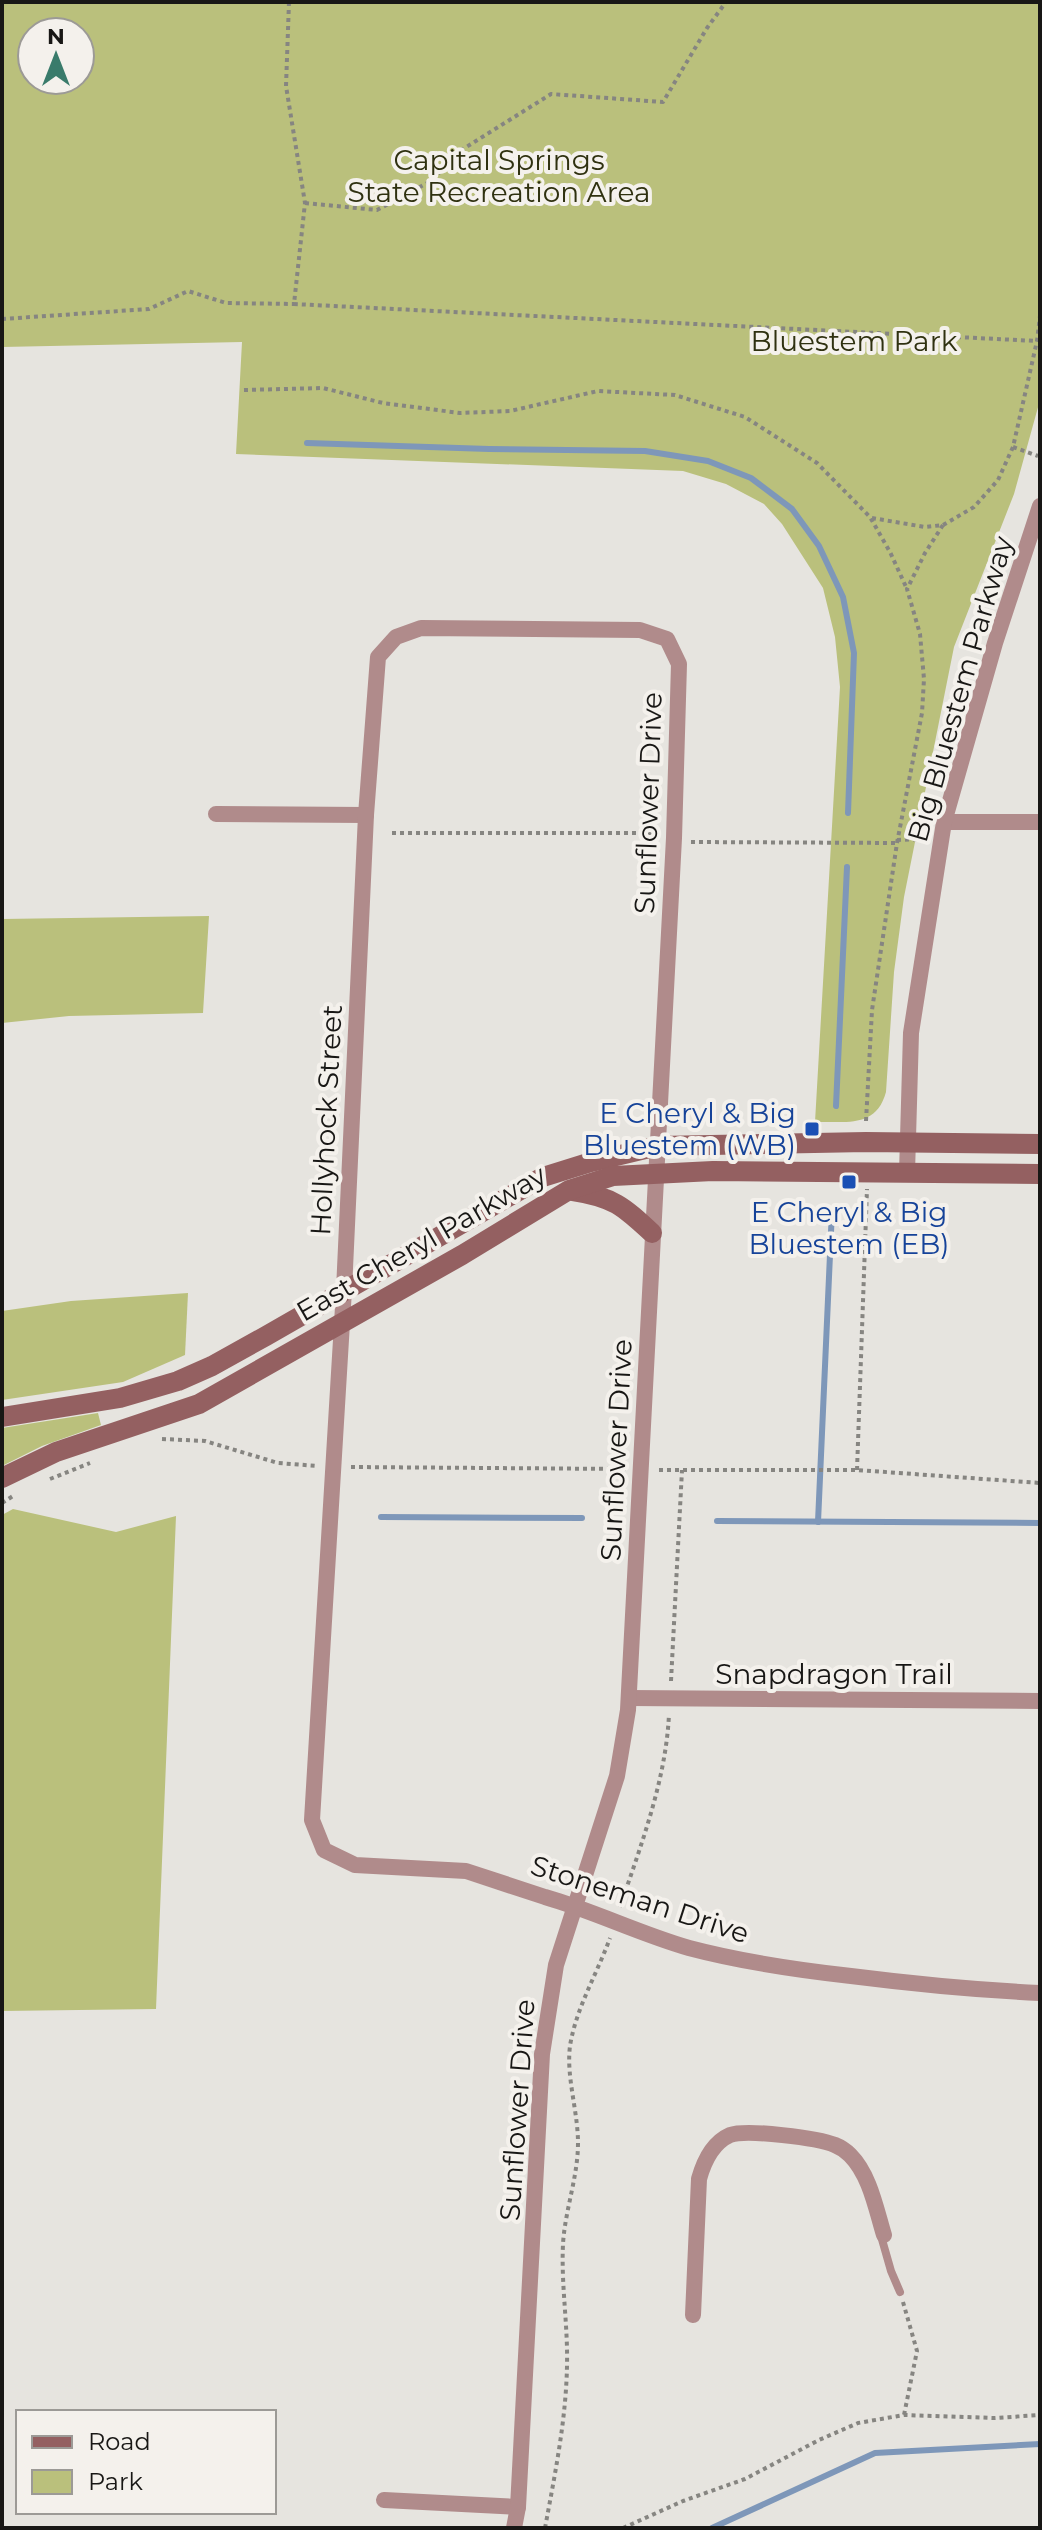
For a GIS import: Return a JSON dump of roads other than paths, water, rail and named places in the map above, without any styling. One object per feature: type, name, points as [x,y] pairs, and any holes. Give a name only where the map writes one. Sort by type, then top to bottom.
[{"type":"street","name":"Big Bluestem Parkway","points":[[907,1173],[911,1033],[944,822],[995,643],[1039,514]]},
{"type":"street","name":"Sunflower Drive","points":[[396,637],[421,628],[640,630],[667,639],[679,664],[674,838],[629,1698],[617,1776],[556,1965],[542,2054],[518,2507],[514,2528]]},
{"type":"street","name":"Hollyhock Street","points":[[324,1850],[312,1820],[344,1290],[366,815],[378,657],[396,637]]},
{"type":"street","points":[[216,814],[366,815]]},
{"type":"street","points":[[944,822],[1040,822]]},
{"type":"street","name":"East Cheryl Parkway","points":[[2,1417],[120,1398],[178,1381],[226,1359],[543,1177],[591,1162],[658,1146],[1040,1144]]},
{"type":"street","name":"East Cheryl Parkway","points":[[8,1487],[56,1452],[199,1404],[462,1255],[569,1190],[613,1176],[656,1172],[1040,1174]]},
{"type":"street","points":[[569,1190],[598,1195],[622,1205],[652,1233]]},
{"type":"street","name":"Snapdragon Trail","points":[[629,1698],[1040,1701]]},
{"type":"street","name":"Stoneman Drive","points":[[324,1850],[355,1865],[466,1871],[687,1947],[748,1962],[925,1985],[1040,1993]]},
{"type":"street","points":[[693,2315],[699,2179],[704,2160],[716,2145],[730,2135],[751,2132],[835,2145],[849,2154],[862,2169],[883,2236]]},
{"type":"street","points":[[384,2500],[518,2507]]},
{"type":"lane","points":[[883,2236],[891,2271],[900,2292]]},
{"type":"waterway","points":[[307,443],[645,451],[708,461],[751,478],[792,509],[819,546],[843,597],[854,653],[848,813]]},
{"type":"waterway","points":[[836,1106],[847,867]]},
{"type":"waterway","points":[[818,1522],[832,1210]]},
{"type":"waterway","points":[[381,1517],[582,1518]]},
{"type":"waterway","points":[[717,1521],[1040,1523]]},
{"type":"waterway","points":[[712,2528],[875,2453],[1040,2444]]},
{"type":"place","name":"E Cheryl & Big Bluestem (WB)","points":[[812,1129]]},
{"type":"place","name":"E Cheryl & Big Bluestem (EB)","points":[[849,1182]]},
{"type":"park label","name":"Capital Springs State Recreation Area","points":[[499,176]]},
{"type":"park label","name":"Bluestem Park","points":[[854,341]]}]
